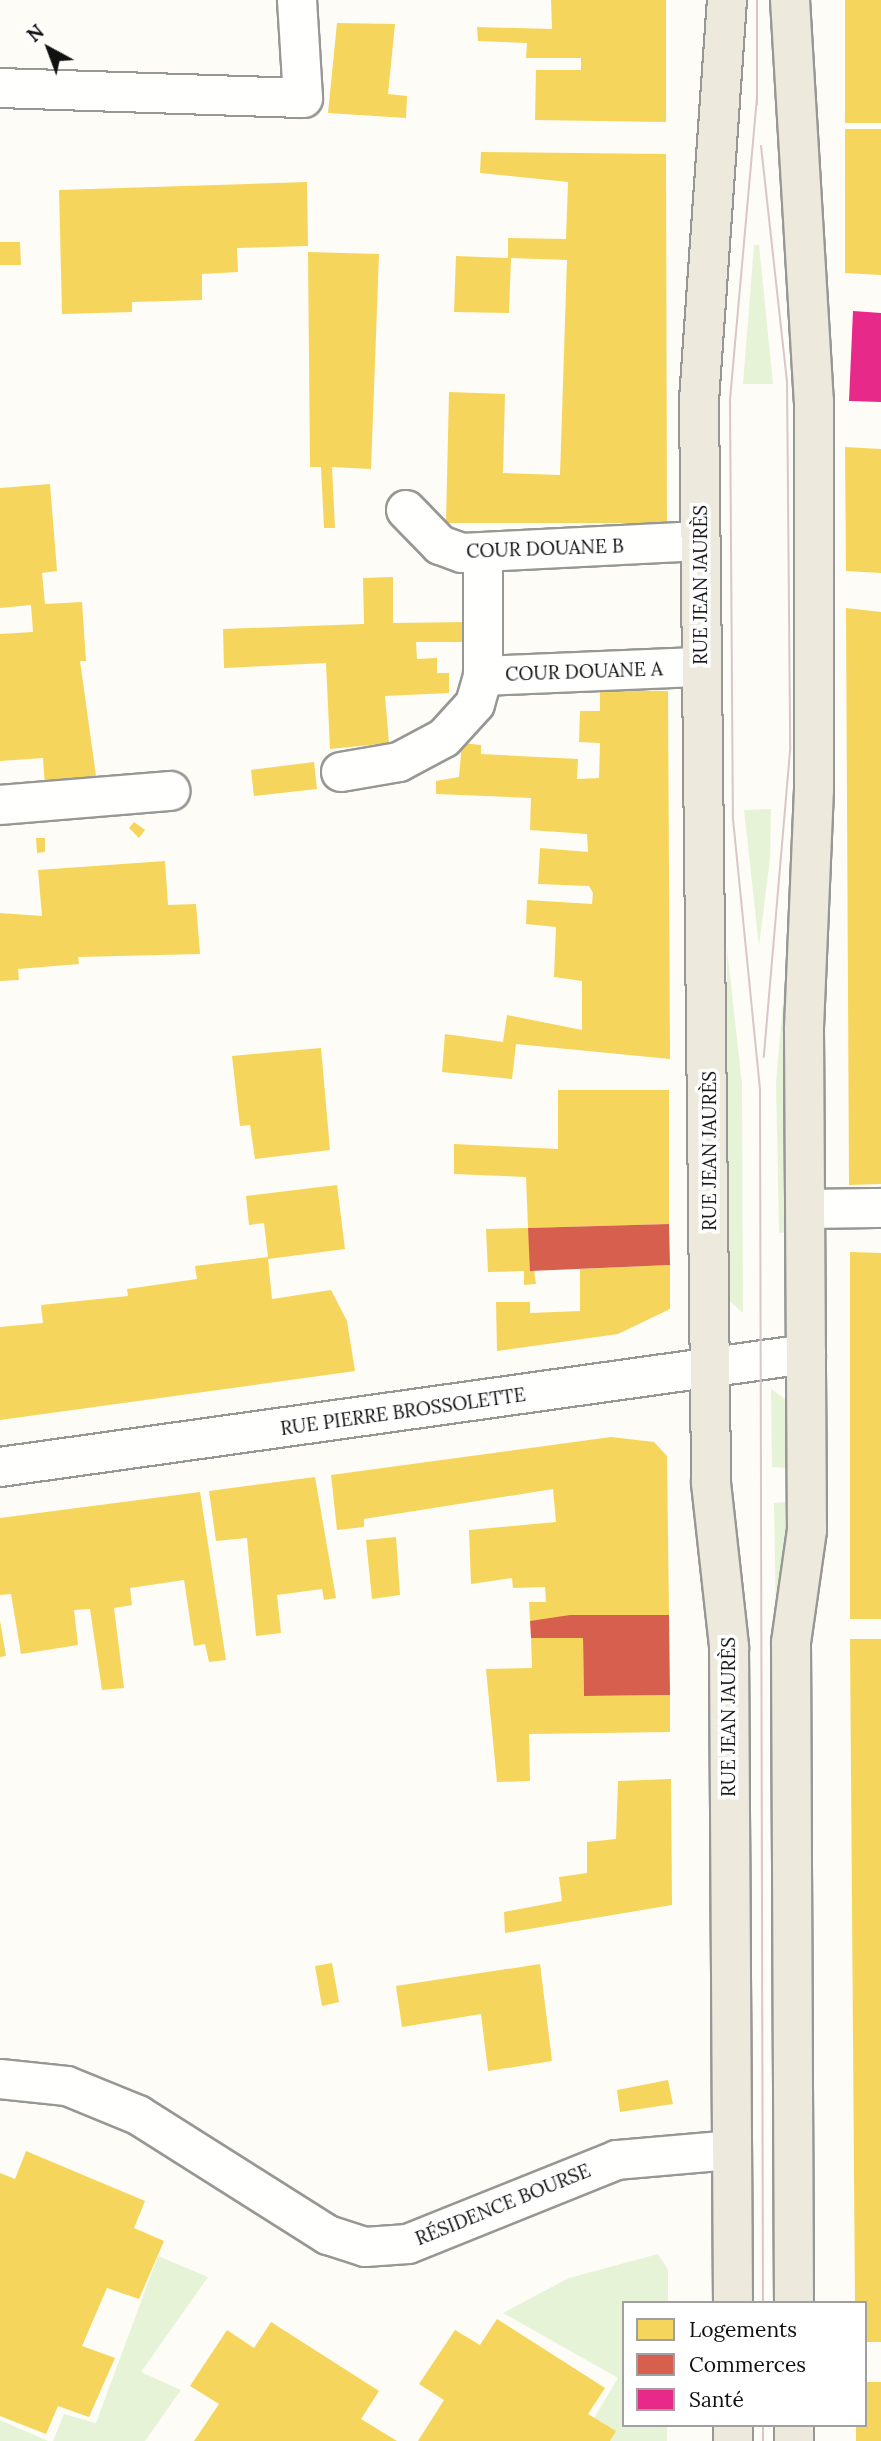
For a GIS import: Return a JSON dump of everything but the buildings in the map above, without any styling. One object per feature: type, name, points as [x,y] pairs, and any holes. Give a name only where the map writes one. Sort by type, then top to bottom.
[{"type":"main road","name":"RUE JEAN JAURÈS","points":[[727,0],[699,401],[710,1009],[711,1508],[729,1626],[733,2301]]},
{"type":"main road","points":[[790,0],[814,401],[806,1209],[807,1530],[791,1643],[794,2301]]},
{"type":"street","points":[[0,88],[303,98],[297,0]]},
{"type":"street","name":"COUR DOUANE B","points":[[406,510],[440,545],[483,554],[701,541]]},
{"type":"street","points":[[483,554],[483,676]]},
{"type":"street","name":"COUR DOUANE A","points":[[341,772],[399,762],[444,738],[475,704],[483,676],[702,667]]},
{"type":"street","points":[[0,805],[170,791]]},
{"type":"street","points":[[806,1209],[881,1208]]},
{"type":"street","name":"RUE PIERRE BROSSOLETTE","points":[[0,1467],[806,1354]]},
{"type":"street","name":"RÉSIDENCE BOURSE","points":[[0,2079],[41,2080],[89,2094],[183,2140],[328,2235],[388,2247],[607,2163],[732,2150]]},
{"type":"green space","points":[[754,245],[759,245],[773,384],[743,384]]},
{"type":"green space","points":[[771,809],[770,859],[759,946],[744,810]]},
{"type":"green space","points":[[788,944],[791,1232],[779,1233],[776,1083]]},
{"type":"green space","points":[[727,948],[742,1084],[743,1313],[727,1299]]},
{"type":"green space","points":[[771,1389],[789,1402],[791,1468],[772,1467]]},
{"type":"green space","points":[[788,1502],[787,1537],[776,1623],[774,1503]]},
{"type":"green space","points":[[658,2254],[668,2270],[668,2301],[622,2301],[622,2427],[667,2427],[667,2441],[610,2441],[615,2431],[594,2418],[618,2378],[503,2313],[569,2278]]},
{"type":"green space","points":[[158,2256],[208,2277],[141,2372],[181,2390],[145,2441],[53,2441],[64,2414],[96,2423]]},
{"type":"green space","points":[[0,2420],[48,2441],[0,2441]]},
{"type":"tram line","points":[[757,0],[757,104]]},
{"type":"tram line","points":[[757,97],[730,401],[733,819],[760,1088],[763,2301]]},
{"type":"tram line","points":[[761,146],[787,381],[790,751],[764,1057]]},
{"type":"tram line","points":[[763,2427],[763,2441]]}]
